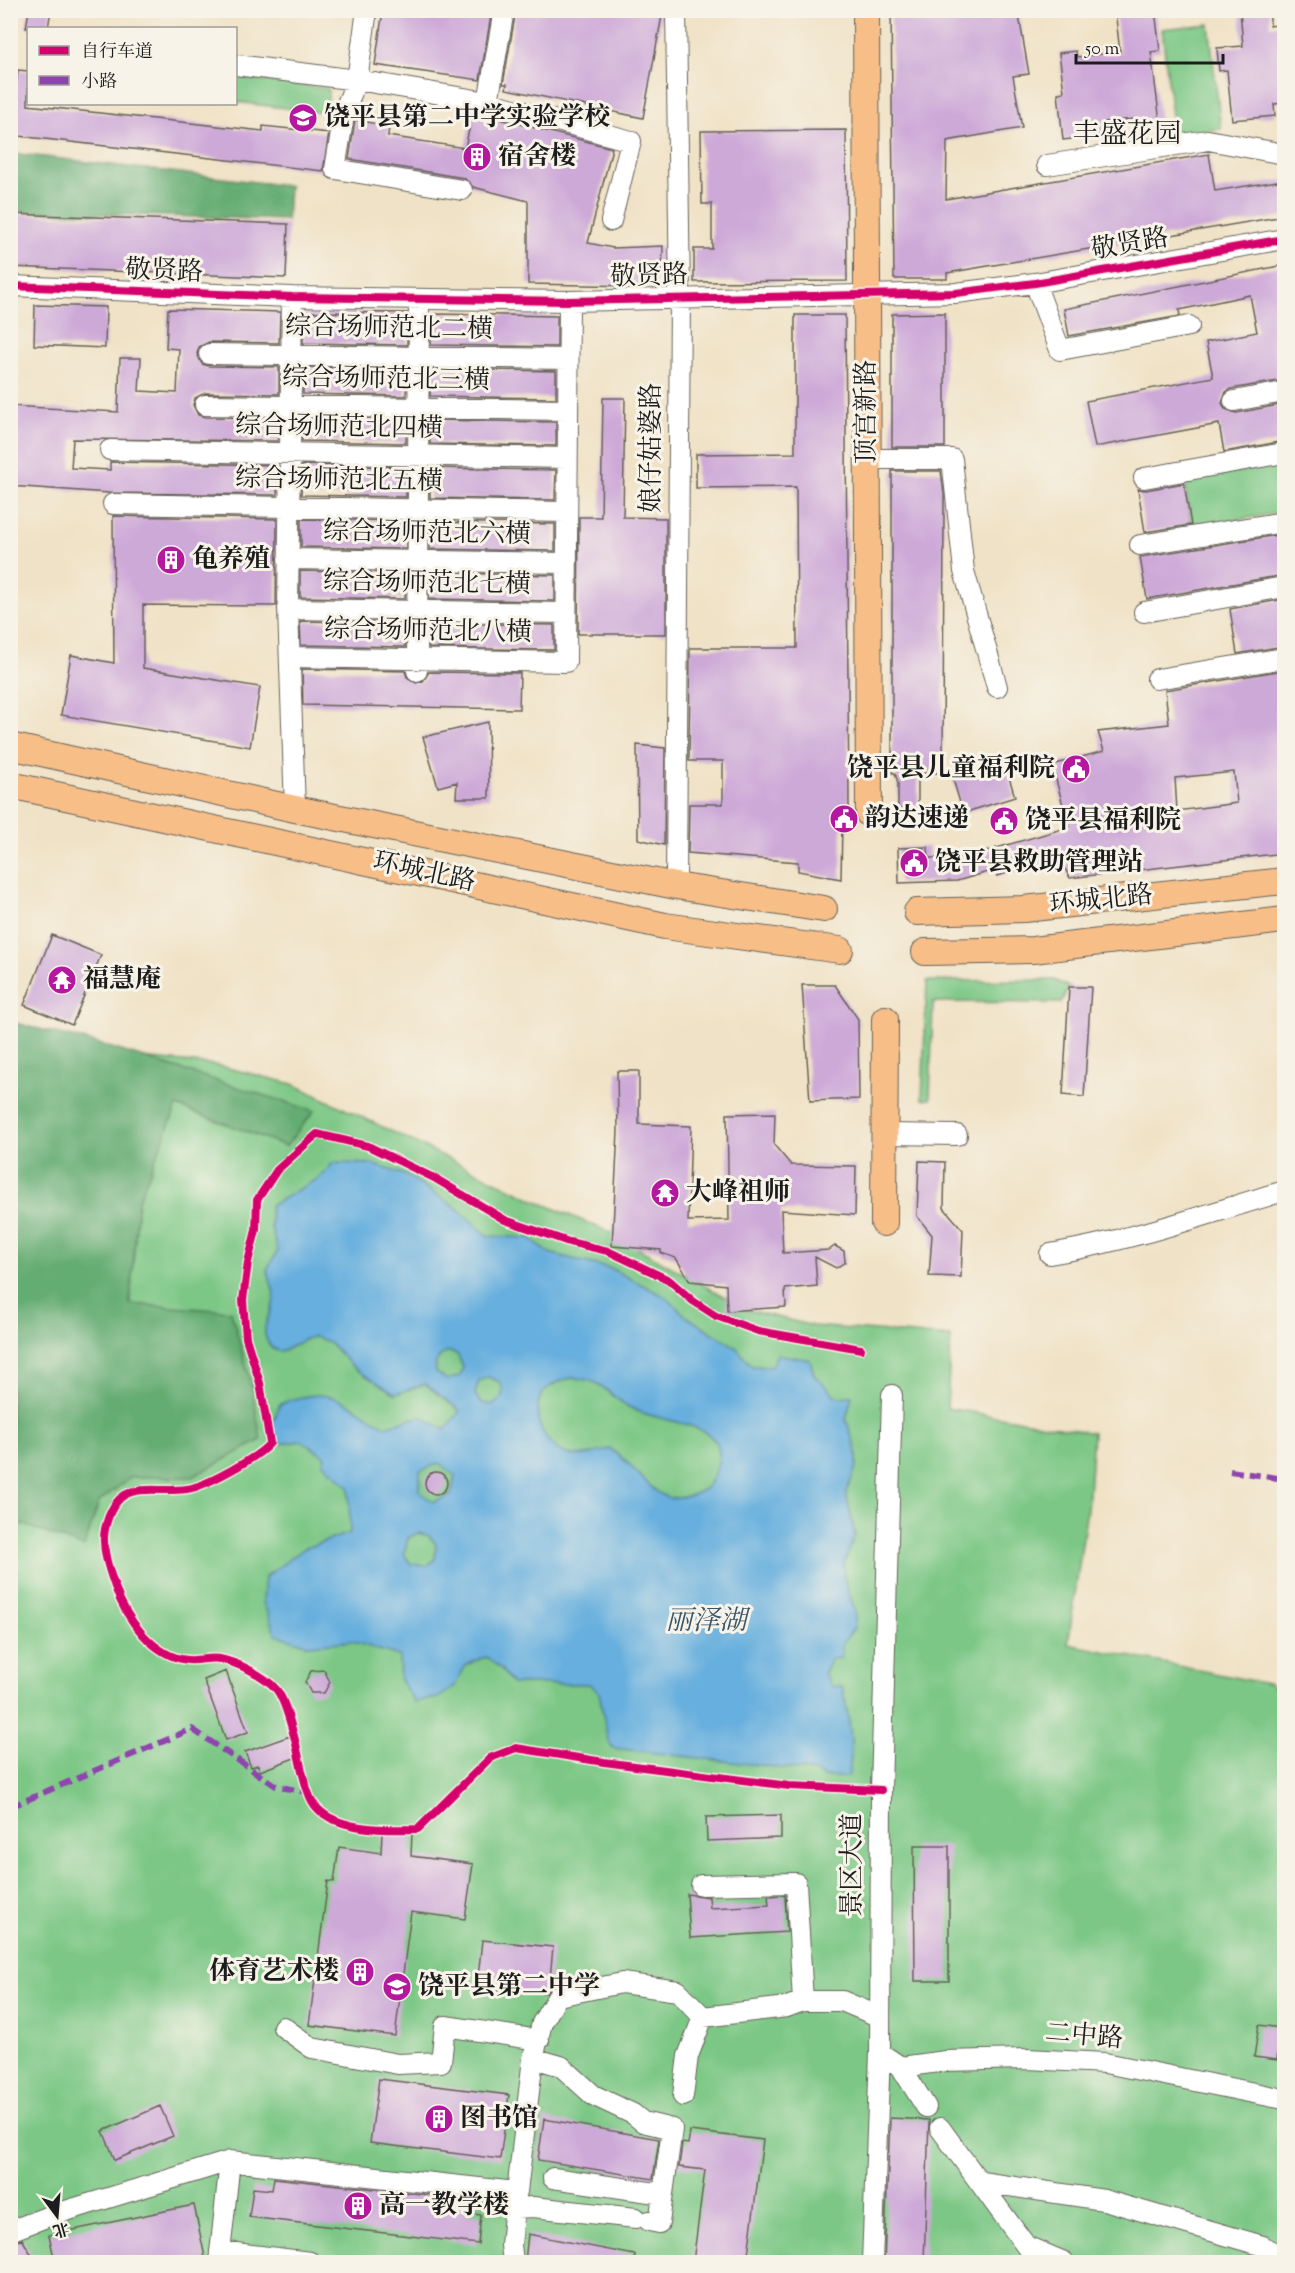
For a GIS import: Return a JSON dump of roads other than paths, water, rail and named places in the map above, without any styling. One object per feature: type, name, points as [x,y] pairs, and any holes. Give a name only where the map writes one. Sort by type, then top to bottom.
[{"type":"main road","name":"顶宫新路","points":[[866,10],[869,814]]},
{"type":"main road","name":"环城北路","points":[[10,746],[295,809],[676,886],[824,909]]},
{"type":"main road","name":"环城北路","points":[[10,785],[665,926],[840,950]]},
{"type":"main road","name":"环城北路","points":[[917,912],[1024,909],[1284,880]]},
{"type":"main road","name":"环城北路","points":[[925,952],[1033,950],[1284,920]]},
{"type":"main road","points":[[884,1223],[885,1019]]},
{"type":"street","points":[[367,10],[357,80],[345,109],[335,169],[462,190]]},
{"type":"street","points":[[488,102],[504,10]]},
{"type":"street","name":"娘仔姑婆路","points":[[676,10],[680,297],[676,886]]},
{"type":"street","points":[[237,65],[357,80],[488,102],[631,141],[610,221]]},
{"type":"street","points":[[1047,165],[1208,140],[1284,154]]},
{"type":"street","name":"敬贤路","points":[[10,286],[292,297],[569,301],[680,297],[867,297],[956,293],[1035,283],[1284,239]]},
{"type":"street","points":[[1035,283],[1060,350],[1189,326]]},
{"type":"street","points":[[292,297],[288,609],[295,809]]},
{"type":"street","points":[[417,664],[419,299]]},
{"type":"street","points":[[566,613],[565,512],[569,301]]},
{"type":"street","name":"综合场师范北二横","points":[[209,354],[568,359]]},
{"type":"street","points":[[1234,401],[1284,392]]},
{"type":"street","name":"综合场师范北三横","points":[[205,405],[567,410]]},
{"type":"street","name":"综合场师范北四横","points":[[110,450],[291,455],[567,458]]},
{"type":"street","points":[[1144,478],[1284,453]]},
{"type":"street","points":[[867,459],[952,459],[964,571],[997,687]]},
{"type":"street","name":"综合场师范北五横","points":[[113,504],[565,512]]},
{"type":"street","points":[[1140,545],[1284,522]]},
{"type":"street","name":"综合场师范北六横","points":[[288,560],[566,563]]},
{"type":"street","points":[[1144,612],[1284,587]]},
{"type":"street","name":"综合场师范北七横","points":[[288,609],[566,613]]},
{"type":"street","name":"综合场师范北八横","points":[[290,657],[417,664],[566,662],[566,613]]},
{"type":"street","points":[[1157,680],[1284,658]]},
{"type":"street","points":[[886,1134],[957,1134]]},
{"type":"street","points":[[1050,1254],[1148,1231],[1284,1191]]},
{"type":"street","name":"景区大道","points":[[872,2262],[880,2053],[881,1790],[892,1395]]},
{"type":"street","points":[[701,1885],[796,1882],[795,2004]]},
{"type":"street","points":[[509,2253],[533,2058],[542,2023],[558,1996],[622,1983],[678,1991],[703,2017]]},
{"type":"street","points":[[703,2017],[795,2004],[842,2001],[880,2017]]},
{"type":"street","points":[[683,2096],[688,2056],[703,2017]]},
{"type":"street","points":[[283,2027],[312,2048],[398,2064],[441,2062],[445,2026],[539,2040]]},
{"type":"street","points":[[880,2053],[901,2067],[926,2107]]},
{"type":"street","points":[[10,2231],[49,2216],[230,2161],[516,2200],[533,2207],[659,2223],[672,2129],[643,2122],[633,2114],[592,2096],[561,2066],[533,2058]]},
{"type":"street","name":"二中路","points":[[901,2067],[946,2061],[1027,2059],[1105,2063],[1284,2099]]},
{"type":"street","points":[[940,2128],[1026,2246],[1064,2262]]},
{"type":"street","points":[[230,2161],[220,2257],[310,2262]]},
{"type":"street","points":[[553,2178],[663,2194]]},
{"type":"street","points":[[981,2182],[1104,2200],[1263,2246],[1284,2259]]},
{"type":"water","name":"丽泽湖","points":[[333,1163],[372,1164],[408,1176],[457,1208],[488,1236],[530,1238],[549,1253],[612,1269],[666,1297],[687,1317],[736,1347],[752,1366],[772,1367],[777,1354],[810,1360],[814,1375],[837,1397],[852,1396],[846,1419],[857,1453],[857,1466],[846,1492],[855,1535],[844,1563],[844,1578],[855,1610],[855,1627],[842,1644],[842,1658],[831,1659],[824,1673],[831,1686],[842,1687],[851,1743],[848,1777],[823,1777],[816,1772],[613,1748],[608,1741],[599,1692],[589,1684],[512,1684],[501,1669],[485,1657],[466,1665],[454,1687],[438,1698],[414,1702],[400,1680],[399,1656],[351,1641],[310,1645],[276,1635],[263,1602],[265,1577],[305,1548],[350,1533],[349,1487],[323,1463],[325,1456],[302,1441],[282,1443],[274,1440],[273,1422],[280,1404],[311,1395],[324,1396],[347,1403],[385,1426],[421,1416],[445,1430],[460,1411],[425,1384],[396,1394],[351,1366],[333,1346],[321,1339],[309,1338],[279,1351],[269,1344],[265,1327],[274,1296],[267,1269],[278,1251],[271,1228],[270,1206],[321,1177]],"holes":[[[450,1352],[458,1355],[463,1368],[460,1376],[447,1380],[436,1372],[438,1359]],[[488,1377],[500,1382],[503,1392],[499,1401],[492,1405],[480,1402],[475,1394],[479,1381]],[[571,1378],[593,1382],[635,1410],[684,1424],[712,1437],[718,1449],[718,1464],[708,1485],[691,1495],[670,1498],[655,1490],[625,1460],[610,1449],[587,1455],[570,1455],[556,1448],[549,1441],[539,1423],[538,1403],[542,1394],[557,1383]],[[439,1463],[455,1476],[451,1495],[433,1502],[419,1491],[420,1471]],[[418,1533],[429,1536],[436,1544],[435,1559],[427,1566],[411,1564],[404,1554],[408,1538]]]},
{"type":"place","name":"饶平县第二中学实验学校","points":[[303,118]]},
{"type":"place","name":"宿舍楼","points":[[477,157]]},
{"type":"place","name":"龟养殖","points":[[171,560]]},
{"type":"place","name":"饶平县儿童福利院","points":[[1076,769]]},
{"type":"place","name":"韵达速递","points":[[844,819]]},
{"type":"place","name":"饶平县福利院","points":[[1004,821]]},
{"type":"place","name":"饶平县救助管理站","points":[[914,863]]},
{"type":"place","name":"福慧庵","points":[[62,980]]},
{"type":"place","name":"大峰祖师","points":[[665,1193]]},
{"type":"place","name":"体育艺术楼","points":[[360,1972]]},
{"type":"place","name":"饶平县第二中学","points":[[397,1987]]},
{"type":"place","name":"图书馆","points":[[439,2119]]},
{"type":"place","name":"高一教学楼","points":[[358,2206]]},
{"type":"district","name":"丰盛花园","points":[[1127,135]]}]
